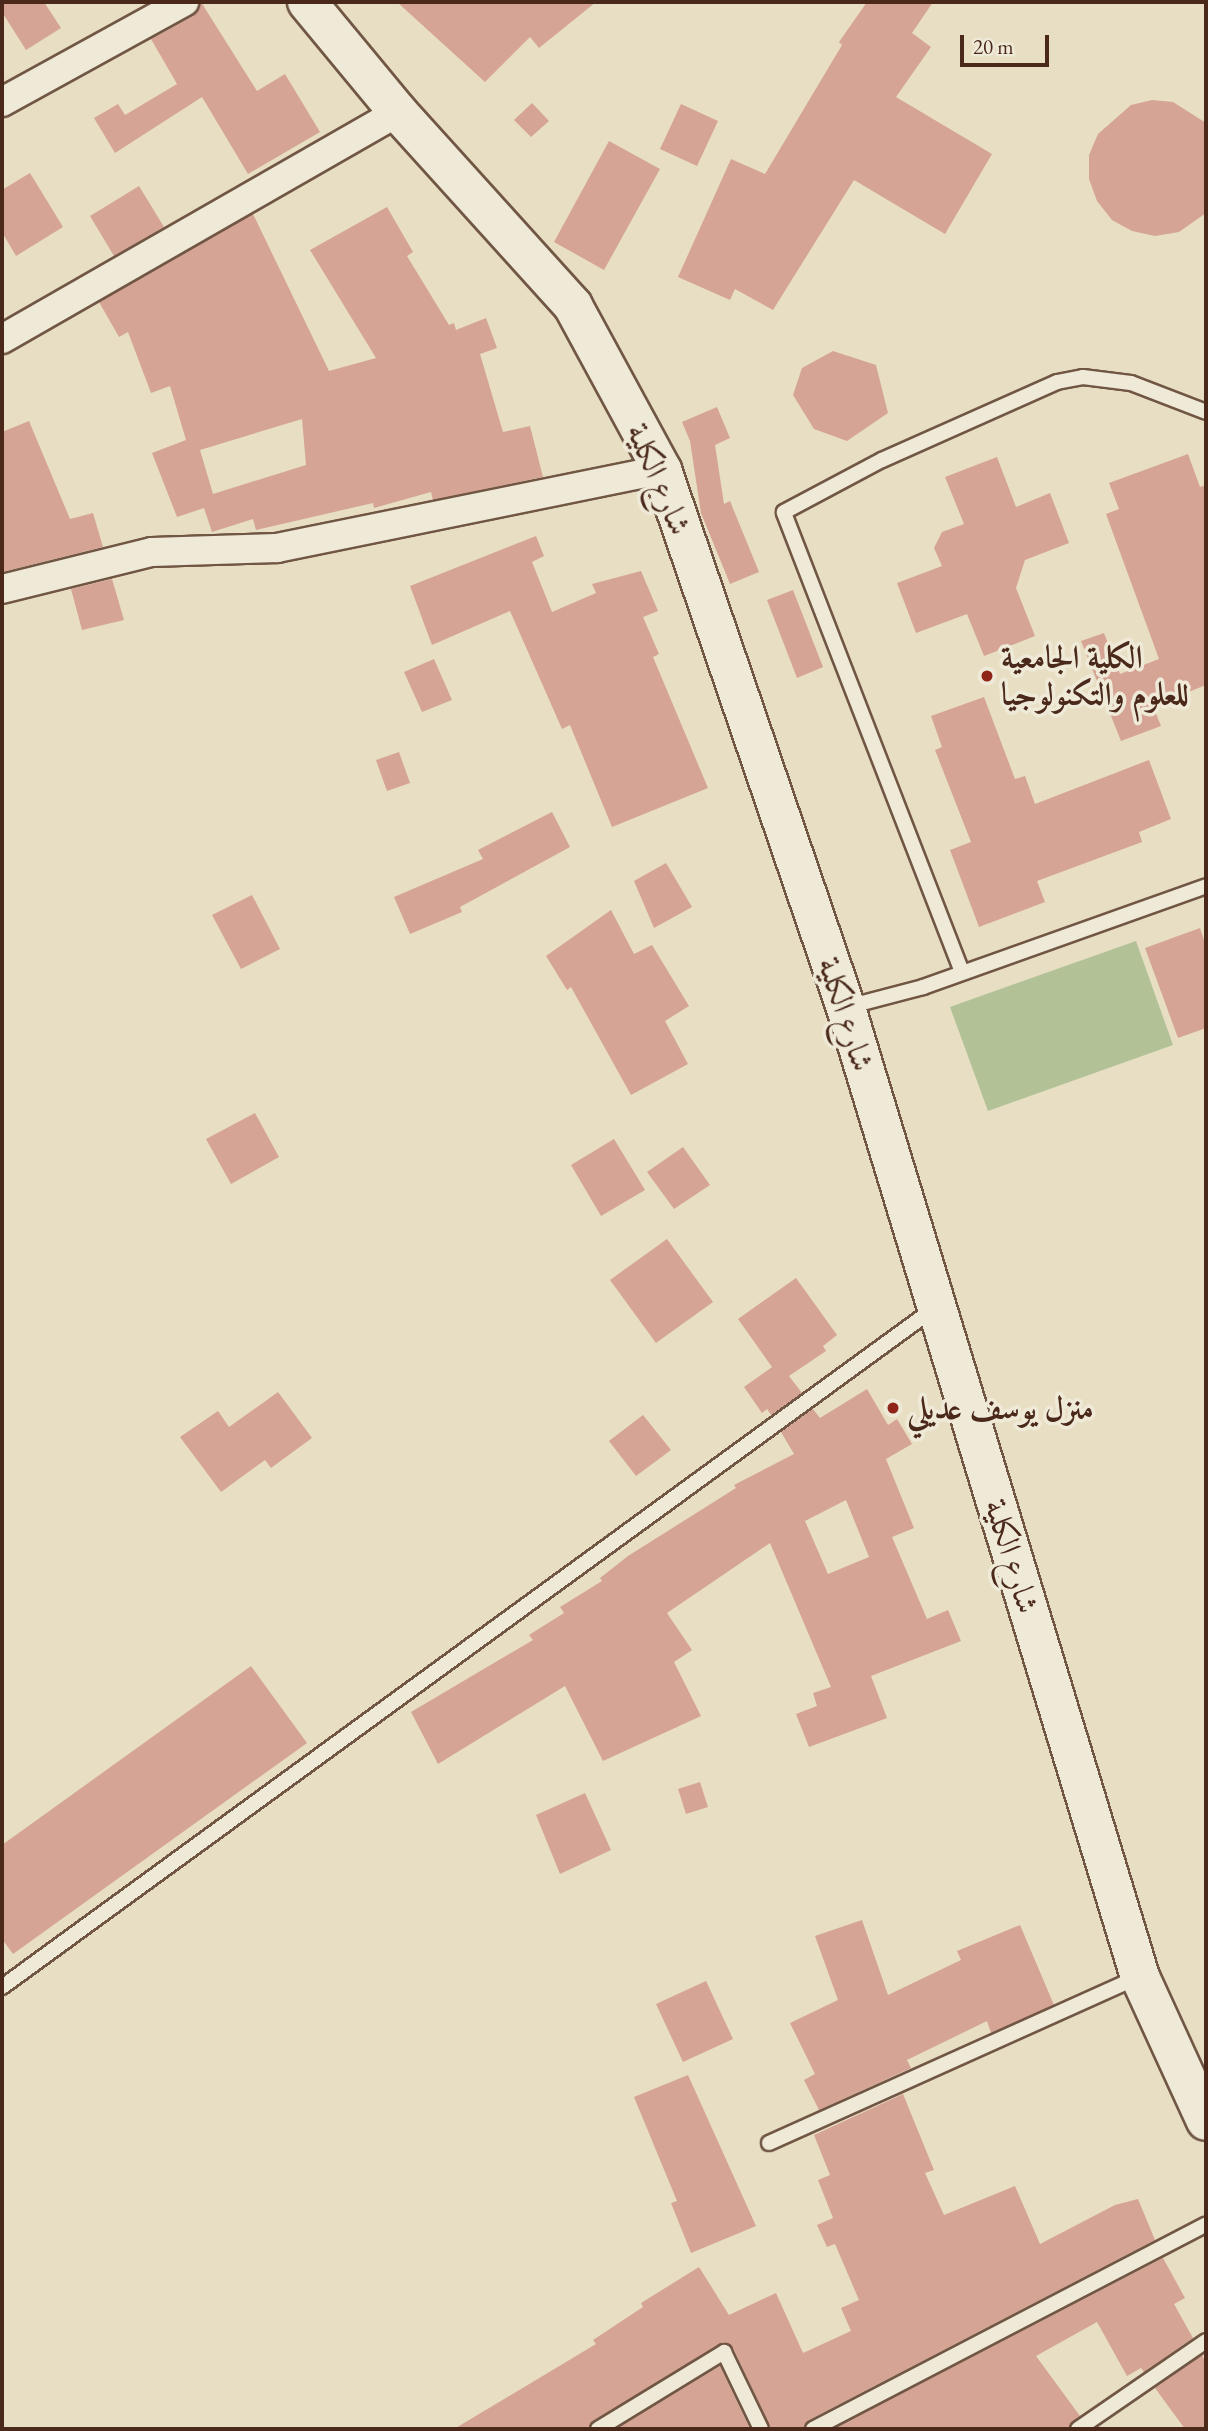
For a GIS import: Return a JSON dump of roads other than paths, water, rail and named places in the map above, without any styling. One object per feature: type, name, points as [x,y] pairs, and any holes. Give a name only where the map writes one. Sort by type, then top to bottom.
[{"type":"street","points":[[2,102],[184,2]]},
{"type":"street","name":"شارع الكلية","points":[[307,2],[398,112],[572,306],[662,470],[846,1008],[1140,1977],[1206,2121]]},
{"type":"street","points":[[2,339],[398,112]]},
{"type":"street","points":[[2,589],[152,552],[277,548],[662,470]]},
{"type":"lane","points":[[962,972],[784,512],[882,460],[1057,382],[1083,377],[1131,383],[1206,412]]},
{"type":"lane","points":[[846,1008],[962,972],[1206,886]]},
{"type":"lane","points":[[2,1987],[937,1307]]},
{"type":"lane","points":[[769,2143],[1140,1977]]},
{"type":"lane","points":[[813,2429],[1206,2224]]},
{"type":"lane","points":[[1078,2429],[1206,2341]]},
{"type":"lane","points":[[598,2429],[724,2352],[761,2429]]},
{"type":"place","name":"الكلية الجامعية للعلوم والتكنولوجيا","points":[[987,676]]},
{"type":"place","name":"منزل يوسف عديلي","points":[[893,1408]]}]
